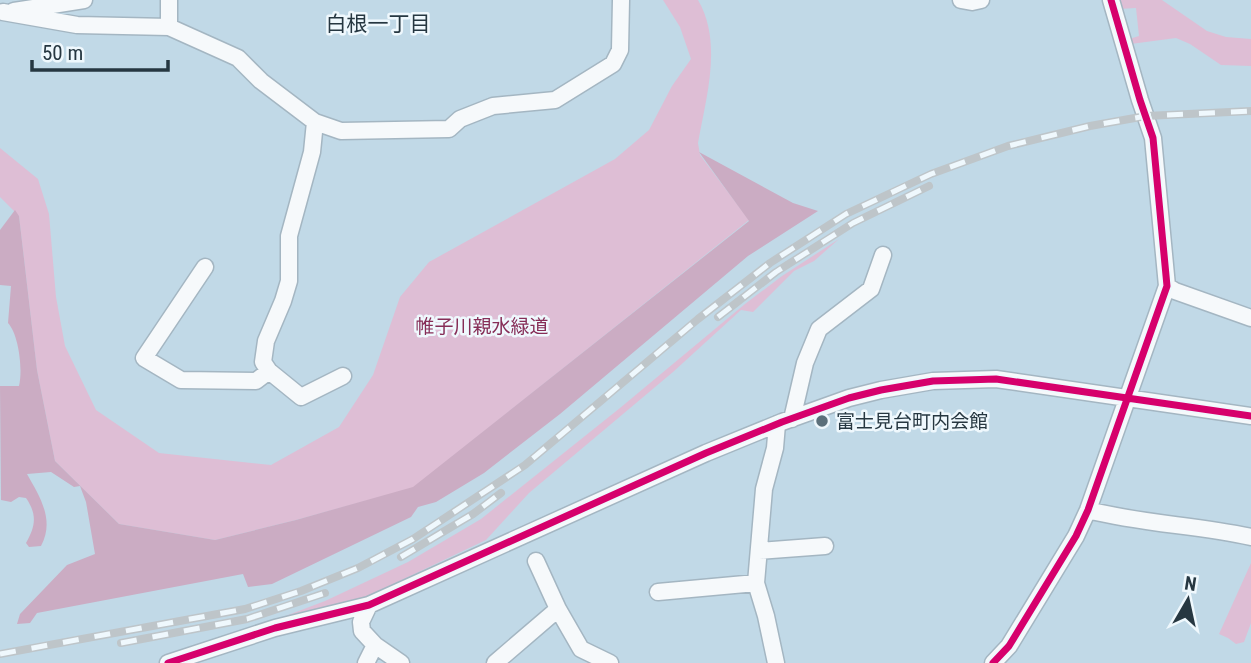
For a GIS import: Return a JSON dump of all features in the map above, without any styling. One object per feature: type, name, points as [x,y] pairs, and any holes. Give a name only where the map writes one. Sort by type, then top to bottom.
[{"type":"street","points":[[1,13],[84,0]]},
{"type":"street","points":[[169,0],[169,27]]},
{"type":"street","points":[[1,13],[77,25],[169,27],[239,58],[261,81],[315,122],[341,131],[449,130],[460,119],[494,106],[555,100],[613,64],[620,50],[621,0]]},
{"type":"street","points":[[961,0],[981,0]]},
{"type":"street","points":[[993,663],[1009,646],[1076,536],[1088,510],[1167,286],[1153,138],[1111,0]]},
{"type":"street","points":[[315,122],[312,152],[289,236],[289,281],[266,341],[263,362],[269,371],[300,397],[343,376]]},
{"type":"street","points":[[776,663],[756,583],[764,489],[775,448],[819,329],[871,289],[883,255]]},
{"type":"street","points":[[205,267],[144,358],[181,380],[256,381],[269,371]]},
{"type":"street","points":[[1167,286],[1251,318]]},
{"type":"street","points":[[168,663],[275,628],[369,605],[525,540],[785,421],[870,392],[933,381],[996,379],[1251,416]]},
{"type":"street","points":[[1088,510],[1119,518],[1251,537]]},
{"type":"street","points":[[759,551],[825,546]]},
{"type":"street","points":[[536,561],[558,609],[581,649],[610,663]]},
{"type":"street","points":[[658,592],[756,583]]},
{"type":"street","points":[[369,605],[361,622],[362,631],[375,645],[401,663]]},
{"type":"street","points":[[495,663],[558,609]]},
{"type":"street","points":[[366,663],[375,645]]},
{"type":"green space","name":"帷子川親水緑道","points":[[663,0],[698,0],[706,17],[711,52],[708,89],[698,143],[700,155],[749,220],[413,488],[215,540],[119,524],[55,461],[37,370],[19,216],[0,197],[0,148],[38,179],[49,214],[56,297],[65,346],[96,410],[159,453],[271,465],[339,427],[373,375],[400,297],[429,262],[615,159],[649,130],[672,86],[691,59],[680,27]]},
{"type":"green space","points":[[1118,0],[1162,0],[1207,31],[1226,37],[1251,39],[1251,66],[1221,65],[1176,38],[1123,45],[1126,40],[1139,36],[1136,8],[1119,9]]},
{"type":"green space","points":[[839,239],[814,261],[794,271],[753,312],[741,310],[673,372],[529,493],[486,540],[366,597],[275,620],[325,601],[408,562],[481,519],[745,304]]},
{"type":"green space","points":[[1251,563],[1251,623],[1244,642],[1236,644],[1219,634]]},
{"type":"shaded area","points":[[699,152],[793,203],[818,211],[748,256],[560,414],[484,473],[436,502],[418,507],[411,517],[272,584],[248,587],[243,574],[37,613],[30,623],[17,624],[20,614],[67,565],[95,554],[86,502],[80,486],[74,487],[51,472],[27,474],[41,500],[46,518],[47,527],[41,546],[29,547],[26,543],[34,520],[26,498],[19,497],[11,502],[1,500],[0,386],[19,386],[21,371],[17,344],[8,323],[11,286],[0,285],[0,230],[15,210],[19,216],[37,370],[55,461],[119,524],[215,540],[413,487],[749,221]]},
{"type":"railway","points":[[0,654],[245,609],[301,591],[358,568],[413,539],[525,465],[698,319],[770,263],[846,214],[931,174],[1008,146],[1090,126],[1146,116],[1251,111]]},
{"type":"railway","points":[[718,317],[776,272],[853,223],[929,186]]},
{"type":"railway","points":[[401,557],[473,514],[501,493]]},
{"type":"railway","points":[[121,643],[247,619],[325,593]]},
{"type":"cycle path","points":[[993,663],[1009,646],[1076,536],[1088,510],[1167,286],[1153,138],[1111,0]]},
{"type":"cycle path","points":[[168,663],[275,628],[369,605],[706,453],[782,422],[849,398],[881,390],[933,381],[996,379],[1251,416]]},
{"type":"place","name":"富士見台町内会館","points":[[822,421]]},
{"type":"district","name":"白根一丁目","points":[[378,24]]}]
